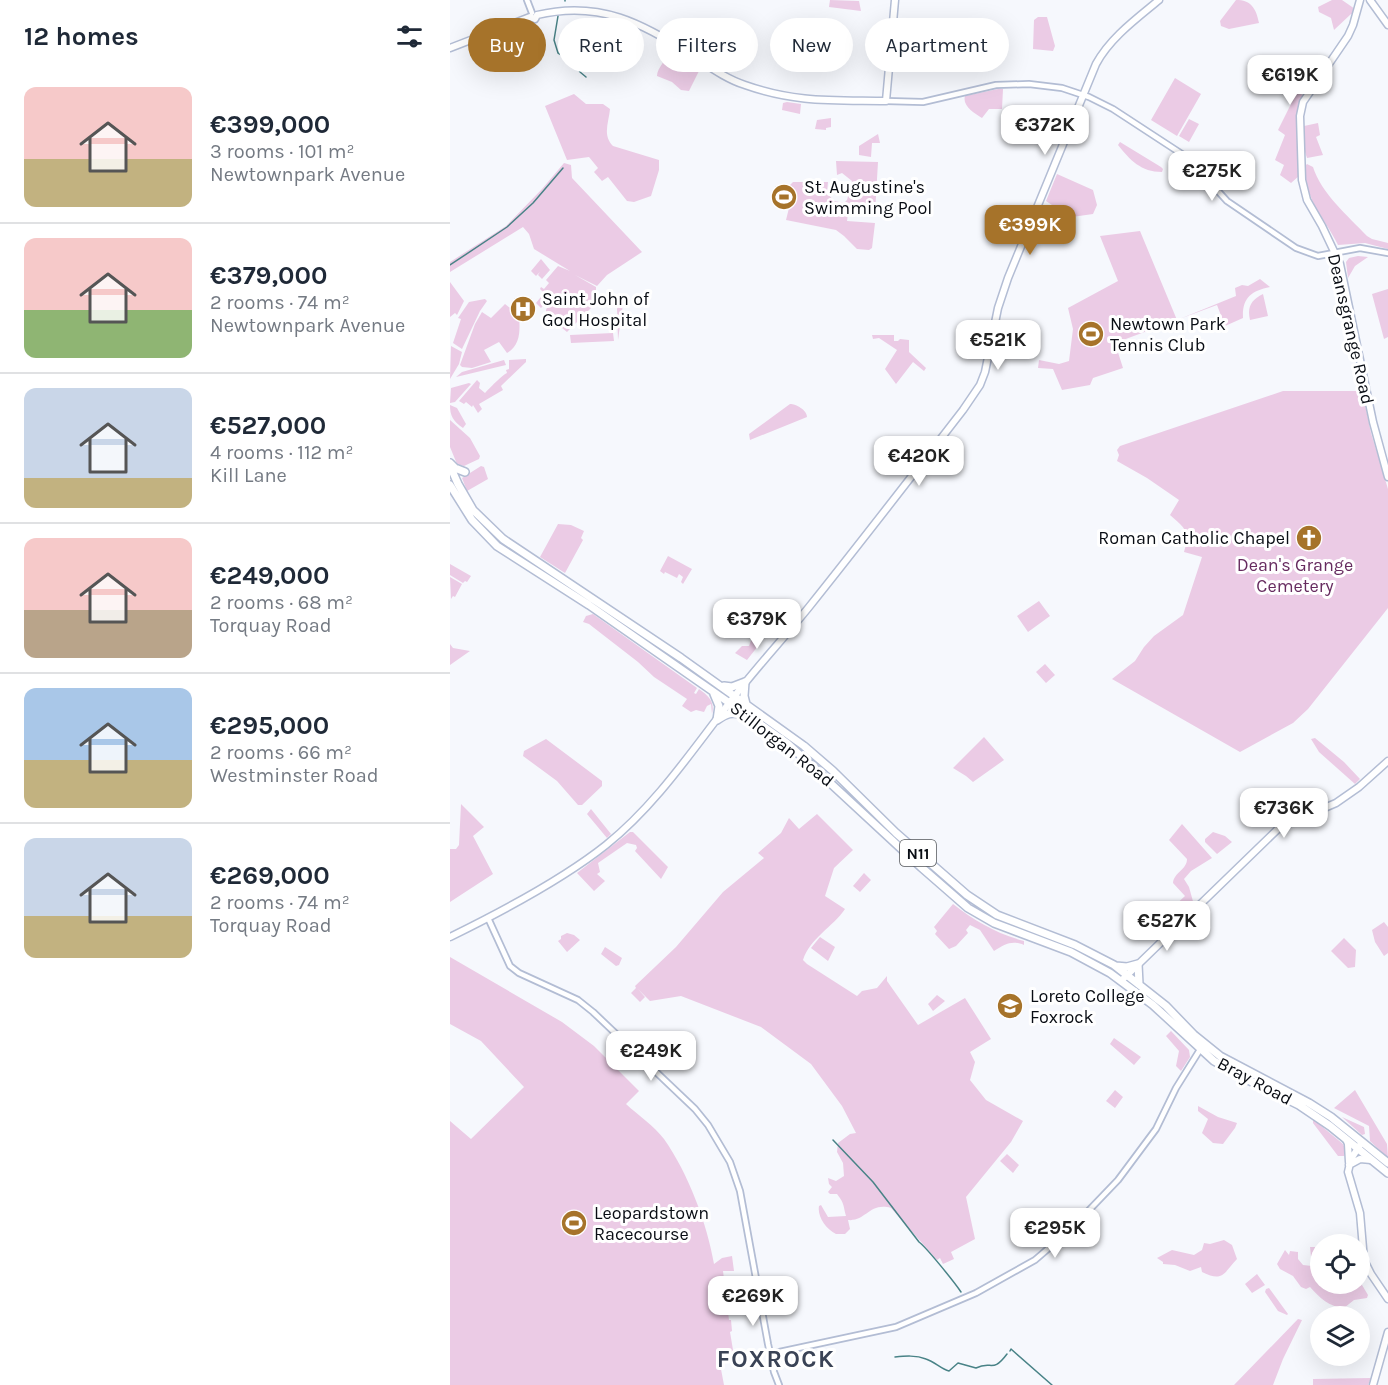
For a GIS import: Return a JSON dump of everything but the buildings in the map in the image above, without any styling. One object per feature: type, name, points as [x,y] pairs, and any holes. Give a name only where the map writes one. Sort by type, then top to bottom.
[{"type":"highway","points":[[450,465],[465,472]]},
{"type":"highway","name":"Stillorgan Road","points":[[450,465],[452,478],[473,510],[502,539],[684,660],[796,740],[826,765],[896,833],[975,901],[997,915],[1075,945],[1127,975]]},
{"type":"highway","name":"Stillorgan Road","points":[[450,485],[453,494],[472,520],[497,546],[590,606],[787,743],[968,908],[994,923],[1095,963],[1123,982]]},
{"type":"highway","points":[[719,684],[732,687],[745,682],[746,704]]},
{"type":"highway","points":[[713,691],[719,705],[717,720]]},
{"type":"highway","points":[[717,720],[736,712],[750,718]]},
{"type":"highway","points":[[1114,966],[1127,967],[1138,964],[1139,984]]},
{"type":"highway","name":"Bray Road","points":[[1127,975],[1166,1006],[1202,1046],[1331,1117],[1371,1160],[1388,1173]]},
{"type":"highway","name":"Bray Road","points":[[1123,982],[1228,1069],[1299,1105],[1346,1139],[1388,1162]]},
{"type":"main road","points":[[450,48],[533,15],[562,8],[590,7],[628,17],[653,30],[725,77],[759,90],[808,100],[885,101],[895,0]]},
{"type":"main road","points":[[450,937],[488,918],[574,867],[606,844],[668,783],[729,702],[808,608],[963,411],[980,385],[988,364],[1003,295],[1082,94],[1104,49],[1159,0]]},
{"type":"main road","points":[[1370,0],[1388,26]]},
{"type":"main road","points":[[1359,1],[1376,10]]},
{"type":"main road","name":"Deansgrange Road","points":[[1359,1],[1348,36],[1304,102],[1300,116],[1302,180],[1307,200],[1336,253],[1340,265],[1373,422],[1388,477]]},
{"type":"main road","points":[[1123,982],[1138,964],[1280,827],[1336,803],[1359,787],[1388,761]]},
{"type":"main road","points":[[1346,1139],[1349,1176],[1360,1213],[1364,1260],[1388,1299]]},
{"type":"main road","points":[[1349,1165],[1359,1145]]},
{"type":"main road","points":[[1349,1165],[1360,1159],[1371,1160]]},
{"type":"main road","points":[[1373,1385],[1388,1332]]},
{"type":"street","points":[[527,0],[533,15]]},
{"type":"street","points":[[885,101],[924,102],[990,86],[1011,84],[1047,85],[1082,94],[1113,109],[1188,158],[1219,193],[1303,252],[1318,256],[1360,248],[1388,253]]},
{"type":"street","points":[[488,918],[511,967],[519,973],[578,1000],[593,1012],[675,1089],[708,1125],[730,1162],[739,1187],[770,1354],[779,1385]]},
{"type":"street","points":[[770,1354],[896,1327],[976,1293],[1035,1260],[1071,1229],[1118,1180],[1156,1129],[1176,1088],[1202,1046]]},
{"type":"green space","points":[[830,0],[859,1],[861,11],[829,7]]},
{"type":"green space","points":[[1236,0],[1246,1],[1252,6],[1259,23],[1229,29],[1221,26],[1220,21]]},
{"type":"green space","points":[[1332,0],[1342,0],[1355,9],[1354,14],[1351,14],[1334,30],[1331,18],[1319,12],[1318,7]]},
{"type":"green space","points":[[1038,17],[1047,17],[1055,46],[1053,51],[1033,49],[1034,20]]},
{"type":"green space","points":[[658,72],[698,72],[689,91],[681,90],[672,82],[657,76]]},
{"type":"green space","points":[[1175,78],[1201,94],[1177,136],[1151,120]]},
{"type":"green space","points":[[1003,89],[1002,109],[989,109],[982,118],[969,109],[965,103],[965,96]]},
{"type":"green space","points":[[1297,92],[1303,95],[1297,114],[1299,176],[1291,183],[1280,175],[1284,165],[1275,160],[1285,135],[1278,130]]},
{"type":"green space","points":[[574,94],[586,104],[603,104],[610,109],[607,133],[613,146],[659,160],[659,170],[651,196],[634,202],[627,201],[608,177],[602,181],[594,172],[598,168],[589,157],[567,160],[545,106]]},
{"type":"green space","points":[[783,103],[801,104],[800,114],[782,110]]},
{"type":"green space","points":[[831,118],[831,127],[826,130],[815,129],[817,120]]},
{"type":"green space","points":[[1189,119],[1199,124],[1189,142],[1179,136]]},
{"type":"green space","points":[[1318,123],[1320,135],[1316,137],[1323,155],[1307,158],[1304,126]]},
{"type":"green space","points":[[878,134],[880,143],[872,143],[871,157],[859,155],[859,146]]},
{"type":"green space","points":[[1120,142],[1161,167],[1162,172],[1148,170],[1137,164],[1118,145]]},
{"type":"green space","points":[[836,161],[878,162],[875,213],[866,209],[865,206],[849,205],[847,221],[875,223],[872,248],[869,250],[857,249],[836,230],[786,220],[790,204],[788,187],[793,182],[828,182],[827,193],[834,201],[844,203],[847,200],[852,181],[842,173],[837,175]]},
{"type":"green space","points":[[564,163],[571,165],[572,178],[642,252],[607,275],[597,286],[575,275],[596,287],[596,303],[567,332],[546,315],[552,296],[541,308],[536,303],[544,293],[541,287],[544,289],[549,283],[546,280],[558,266],[570,271],[534,249],[529,234],[523,227],[450,272],[450,262],[506,226]]},
{"type":"green space","points":[[1307,164],[1313,167],[1322,186],[1344,212],[1367,236],[1388,243],[1388,249],[1365,243],[1338,245],[1311,198],[1306,178],[1305,166]]},
{"type":"green space","points":[[1057,174],[1093,190],[1097,205],[1093,214],[1065,218],[1046,201]]},
{"type":"green space","points":[[1140,231],[1177,320],[1115,343],[1123,368],[1093,378],[1090,385],[1062,390],[1053,369],[1038,368],[1039,360],[1059,364],[1069,361],[1073,329],[1068,308],[1118,281],[1100,236]]},
{"type":"green space","points":[[1368,257],[1355,266],[1348,278],[1346,262],[1349,258]]},
{"type":"green space","points":[[541,259],[550,270],[542,279],[538,275],[540,272],[536,276],[531,271]]},
{"type":"green space","points":[[1260,279],[1270,287],[1249,296],[1244,305],[1243,318],[1225,326],[1217,305],[1180,319],[1236,296],[1235,288],[1242,285],[1248,286]]},
{"type":"green space","points":[[450,282],[464,301],[457,315],[455,313],[450,317]]},
{"type":"green space","points":[[1388,289],[1388,337],[1384,339],[1372,294]]},
{"type":"green space","points":[[1263,294],[1268,316],[1250,320],[1251,304]]},
{"type":"green space","points":[[624,297],[618,340],[617,309],[618,305],[622,305],[621,301]]},
{"type":"green space","points":[[485,299],[487,301],[462,349],[453,343],[461,319],[458,318],[469,302]]},
{"type":"green space","points":[[505,304],[519,315],[519,332],[515,346],[507,353],[499,342],[484,350],[491,362],[472,368],[462,367],[460,365],[475,324],[482,312],[491,318]]},
{"type":"green space","points":[[613,333],[614,341],[571,343],[570,335]]},
{"type":"green space","points":[[872,335],[894,335],[894,341],[909,340],[909,352],[926,368],[924,371],[913,362],[896,384],[885,369],[897,350],[879,338],[873,339]]},
{"type":"green space","points":[[451,346],[462,352],[459,364],[450,379]]},
{"type":"green space","points":[[526,359],[526,362],[501,386],[503,390],[479,404],[482,409],[478,413],[473,405],[472,407],[466,402],[464,404],[459,401],[477,380],[480,383],[479,388],[485,393],[507,373],[509,360]]},
{"type":"green space","points":[[504,360],[506,365],[456,377],[462,372]]},
{"type":"green space","points":[[471,384],[455,402],[450,403],[451,388]]},
{"type":"green space","name":"Dean's Grange Cemetery","points":[[1283,391],[1362,391],[1371,433],[1388,489],[1388,608],[1308,709],[1293,723],[1240,752],[1112,679],[1135,661],[1154,636],[1183,615],[1202,557],[1184,552],[1187,539],[1185,531],[1170,515],[1179,500],[1117,461],[1119,455],[1117,450],[1120,446]]},
{"type":"green space","points":[[790,404],[801,408],[807,417],[750,440],[749,434]]},
{"type":"green space","points":[[450,405],[457,408],[466,424],[463,428],[453,418]]},
{"type":"green space","points":[[450,420],[470,438],[480,456],[479,459],[464,466],[457,464],[450,447]]},
{"type":"green space","points":[[481,466],[484,467],[488,479],[467,491],[462,478]]},
{"type":"green space","points":[[558,524],[571,525],[584,531],[581,538],[583,540],[565,573],[540,557]]},
{"type":"green space","points":[[668,556],[692,569],[683,584],[681,582],[683,577],[679,574],[677,578],[660,571]]},
{"type":"green space","points":[[450,564],[471,576],[467,582],[463,583],[450,575]]},
{"type":"green space","points":[[450,577],[462,584],[455,597],[451,599]]},
{"type":"green space","points":[[1039,601],[1050,616],[1028,632],[1017,616]]},
{"type":"green space","points":[[593,614],[697,688],[694,693],[696,694],[699,689],[706,694],[712,703],[712,714],[711,704],[704,712],[696,710],[691,712],[682,706],[687,699],[654,677],[589,624],[583,622],[586,616]]},
{"type":"green space","points":[[752,638],[758,646],[747,660],[735,653],[742,646],[749,646]]},
{"type":"green space","points":[[450,644],[453,648],[470,651],[450,665]]},
{"type":"green space","points":[[1045,664],[1055,675],[1046,683],[1036,672]]},
{"type":"green space","points":[[984,737],[1004,760],[973,782],[953,768]]},
{"type":"green space","points":[[1315,738],[1360,779],[1355,784],[1319,752],[1311,739]]},
{"type":"green space","points":[[546,739],[602,781],[602,786],[582,805],[578,805],[557,781],[523,756],[524,751]]},
{"type":"green space","points":[[461,804],[484,827],[473,836],[493,874],[450,902],[450,849],[456,849],[459,845]]},
{"type":"green space","points":[[591,809],[611,834],[607,838],[587,814]]},
{"type":"green space","points":[[817,814],[853,850],[834,868],[825,896],[845,909],[811,945],[803,960],[857,996],[862,991],[877,988],[887,976],[887,981],[918,1025],[965,998],[991,1039],[970,1052],[975,1062],[970,1080],[986,1100],[1023,1121],[1011,1142],[966,1197],[975,1239],[951,1252],[954,1259],[943,1264],[940,1258],[937,1260],[891,1208],[878,1208],[854,1220],[848,1220],[850,1229],[845,1234],[836,1234],[823,1222],[819,1214],[821,1205],[828,1217],[846,1216],[840,1197],[828,1192],[832,1187],[828,1178],[836,1181],[844,1176],[843,1163],[837,1152],[838,1143],[850,1134],[856,1133],[842,1106],[811,1064],[761,1027],[681,996],[650,1001],[638,989],[645,997],[640,1002],[631,993],[636,988],[635,986],[676,947],[723,892],[764,858],[758,853],[781,833],[789,818],[799,829]]},
{"type":"green space","points":[[1182,824],[1212,858],[1191,871],[1184,879],[1194,905],[1180,919],[1171,909],[1185,896],[1173,883],[1187,859],[1169,840]]},
{"type":"green space","points":[[633,832],[668,867],[661,879],[635,851],[636,845],[627,843],[598,863],[600,872],[597,874],[605,881],[594,891],[577,873]]},
{"type":"green space","points":[[1213,832],[1225,836],[1232,842],[1217,854],[1205,842],[1205,839]]},
{"type":"green space","points":[[864,873],[871,880],[860,892],[853,886]]},
{"type":"green space","points":[[953,904],[987,926],[1024,941],[1024,945],[1009,944],[994,951],[980,930],[970,925],[966,930],[968,933],[956,946],[949,949],[935,934],[937,931],[934,927]]},
{"type":"green space","points":[[1384,922],[1388,927],[1388,953],[1384,956],[1375,942],[1372,930]]},
{"type":"green space","points":[[567,933],[580,940],[567,952],[558,941]]},
{"type":"green space","points":[[820,937],[835,947],[828,961],[811,948]]},
{"type":"green space","points":[[1344,938],[1356,950],[1355,967],[1348,968],[1331,951]]},
{"type":"green space","points":[[605,947],[622,958],[619,965],[616,966],[601,954]]},
{"type":"green space","name":"Leopardstown Racecourse","points":[[450,957],[562,1022],[594,1046],[639,1091],[626,1104],[660,1134],[673,1152],[689,1183],[701,1215],[714,1264],[722,1258],[732,1256],[734,1271],[723,1271],[729,1320],[731,1320],[732,1331],[730,1332],[737,1360],[720,1364],[724,1385],[450,1385],[450,1121],[471,1139],[524,1087],[481,1041],[450,1024]]},
{"type":"green space","points":[[937,995],[945,1001],[933,1011],[928,1004]]},
{"type":"green space","points":[[1171,1031],[1189,1050],[1190,1057],[1181,1071],[1176,1066],[1179,1051],[1166,1036]]},
{"type":"green space","points":[[1114,1038],[1141,1057],[1134,1065],[1110,1044]]},
{"type":"green space","points":[[1115,1090],[1123,1097],[1115,1108],[1106,1101]]},
{"type":"green space","points":[[1355,1090],[1387,1144],[1388,1158],[1370,1141],[1369,1126],[1334,1108]]},
{"type":"green space","points":[[1198,1106],[1218,1117],[1237,1123],[1223,1144],[1213,1143],[1202,1133],[1208,1119],[1198,1111]]},
{"type":"green space","points":[[1342,1117],[1364,1127],[1365,1134],[1362,1135]]},
{"type":"green space","points":[[1313,1119],[1343,1144],[1346,1150],[1344,1156],[1338,1156],[1313,1123]]},
{"type":"green space","points":[[1007,1154],[1019,1165],[1013,1173],[1000,1161]]},
{"type":"green space","points":[[1224,1240],[1232,1245],[1237,1259],[1226,1272],[1219,1276],[1202,1272],[1201,1267],[1190,1271],[1175,1265],[1163,1264],[1157,1258],[1172,1250],[1194,1255],[1202,1250],[1204,1243],[1210,1244]]},
{"type":"green space","points":[[1285,1250],[1289,1255],[1290,1251],[1298,1252],[1298,1259],[1303,1265],[1310,1266],[1310,1287],[1306,1289],[1301,1287],[1293,1276],[1280,1269],[1277,1264]]},
{"type":"green space","points":[[1257,1274],[1265,1285],[1252,1293],[1245,1284]]},
{"type":"green space","points":[[1269,1288],[1287,1315],[1278,1311],[1265,1292]]},
{"type":"green space","points":[[1317,1294],[1368,1295],[1367,1298],[1354,1300],[1346,1306],[1334,1306]]},
{"type":"green space","points":[[1298,1319],[1302,1320],[1273,1385],[1234,1385]]},
{"type":"green space","points":[[1371,1378],[1368,1385],[1313,1385],[1313,1379]]},
{"type":"waterway","points":[[558,16],[554,40],[558,53],[576,64],[586,77]]},
{"type":"waterway","points":[[450,265],[507,227],[533,203],[563,168]]},
{"type":"waterway","points":[[833,1140],[873,1182],[961,1292]]},
{"type":"waterway","points":[[1010,1351],[1011,1349],[1052,1385]]},
{"type":"waterway","points":[[895,1357],[922,1358],[949,1371],[958,1363],[976,1368],[995,1365],[1007,1354]]},
{"type":"place","name":"St. Augustine's Swimming Pool","points":[[784,197]]},
{"type":"place","name":"Saint John of God Hospital","points":[[523,309]]},
{"type":"place","name":"Newtown Park Tennis Club","points":[[1091,334]]},
{"type":"place","name":"Roman Catholic Chapel","points":[[1309,538]]},
{"type":"place","name":"Loreto College Foxrock","points":[[1010,1006]]},
{"type":"place","name":"Leopardstown Racecourse","points":[[574,1223]]},
{"type":"district","name":"FOXROCK","points":[[776,1359]]}]
